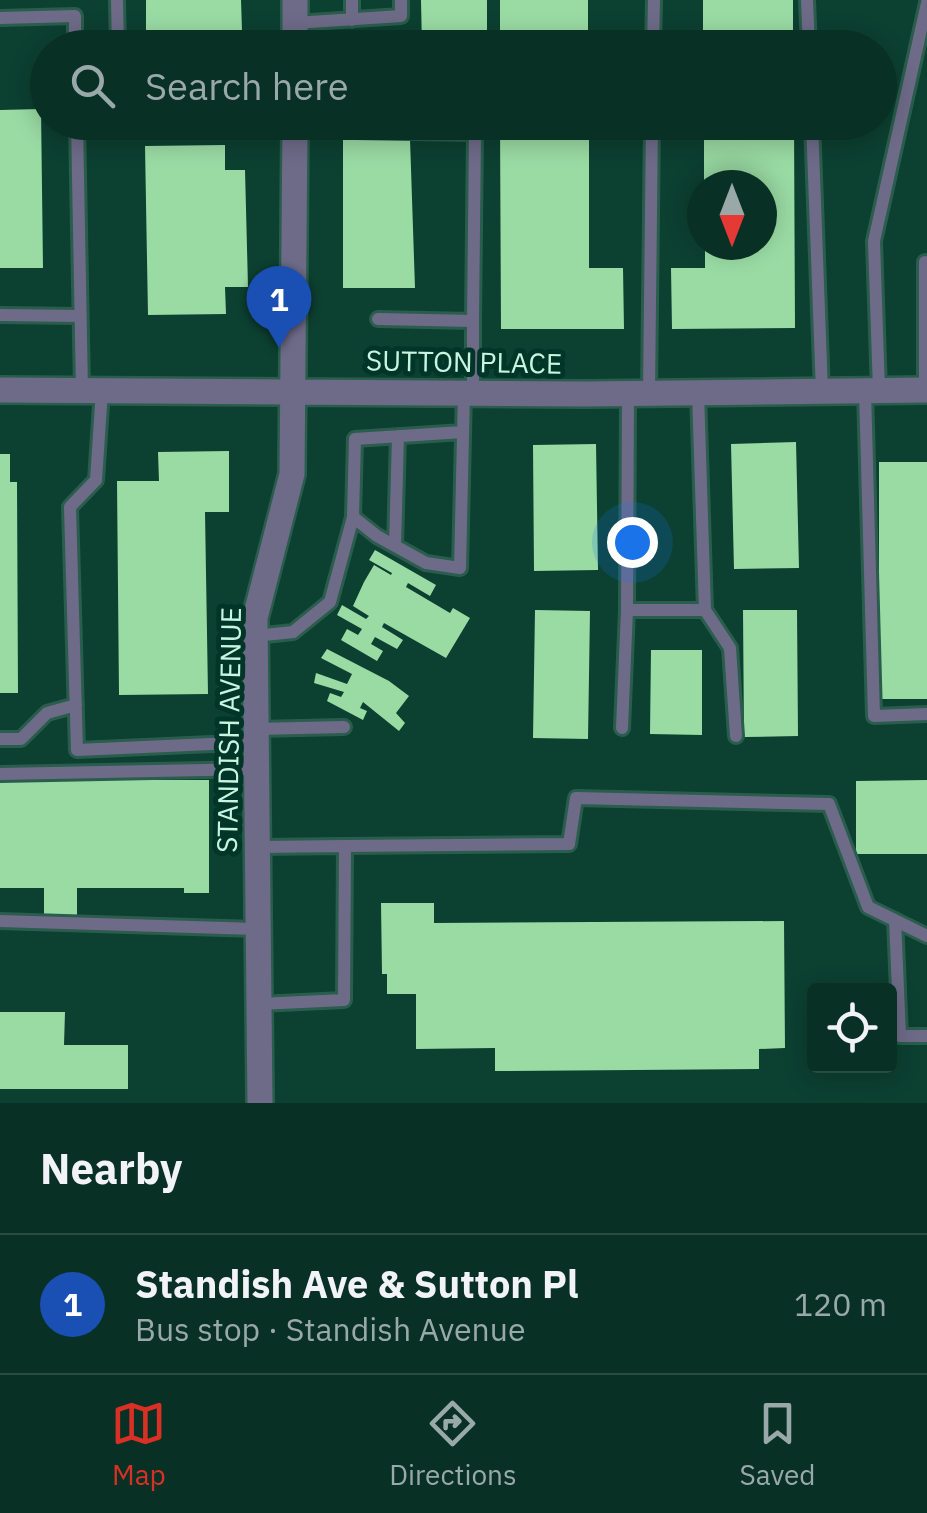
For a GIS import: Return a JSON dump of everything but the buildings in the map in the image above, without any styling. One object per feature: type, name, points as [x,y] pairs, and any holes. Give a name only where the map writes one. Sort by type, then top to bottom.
[{"type":"street","name":"STANDISH AVENUE","points":[[260,1103],[255,618],[292,474],[295,140]]},
{"type":"street","name":"SUTTON PLACE","points":[[0,390],[926,390]]},
{"type":"lane","points":[[74,0],[74,30]]},
{"type":"lane","points":[[116,0],[117,30]]},
{"type":"lane","points":[[352,0],[352,20]]},
{"type":"lane","points":[[295,24],[401,16],[401,0]]},
{"type":"lane","points":[[653,30],[654,0]]},
{"type":"lane","points":[[808,0],[809,30]]},
{"type":"lane","points":[[897,137],[927,2]]},
{"type":"lane","points":[[0,18],[74,16]]},
{"type":"lane","points":[[76,140],[80,316],[92,390],[96,480],[70,506],[77,750],[344,727]]},
{"type":"lane","points":[[353,517],[426,564],[460,568],[462,432],[474,321],[475,140]]},
{"type":"lane","points":[[622,728],[651,140]]},
{"type":"lane","points":[[813,140],[822,392]]},
{"type":"lane","points":[[896,140],[874,241],[874,716],[927,714]]},
{"type":"lane","points":[[924,262],[926,390]]},
{"type":"lane","points":[[0,315],[80,316]]},
{"type":"lane","points":[[378,320],[474,321]]},
{"type":"lane","points":[[698,392],[705,610],[730,648],[736,736]]},
{"type":"lane","points":[[255,636],[292,632],[330,602],[353,517],[355,439],[462,432]]},
{"type":"lane","points":[[395,546],[398,436]]},
{"type":"lane","points":[[627,610],[705,610]]},
{"type":"lane","points":[[0,739],[21,738],[47,713],[76,705]]},
{"type":"lane","points":[[0,774],[256,769]]},
{"type":"lane","points":[[257,847],[569,844],[576,798],[829,804],[868,907],[927,936]]},
{"type":"lane","points":[[259,1004],[344,1000],[344,846]]},
{"type":"lane","points":[[894,920],[900,1036],[927,1036]]},
{"type":"lane","points":[[0,921],[258,930]]},
{"type":"place","name":"Standish Ave & Sutton Pl","points":[[279,348]]}]
